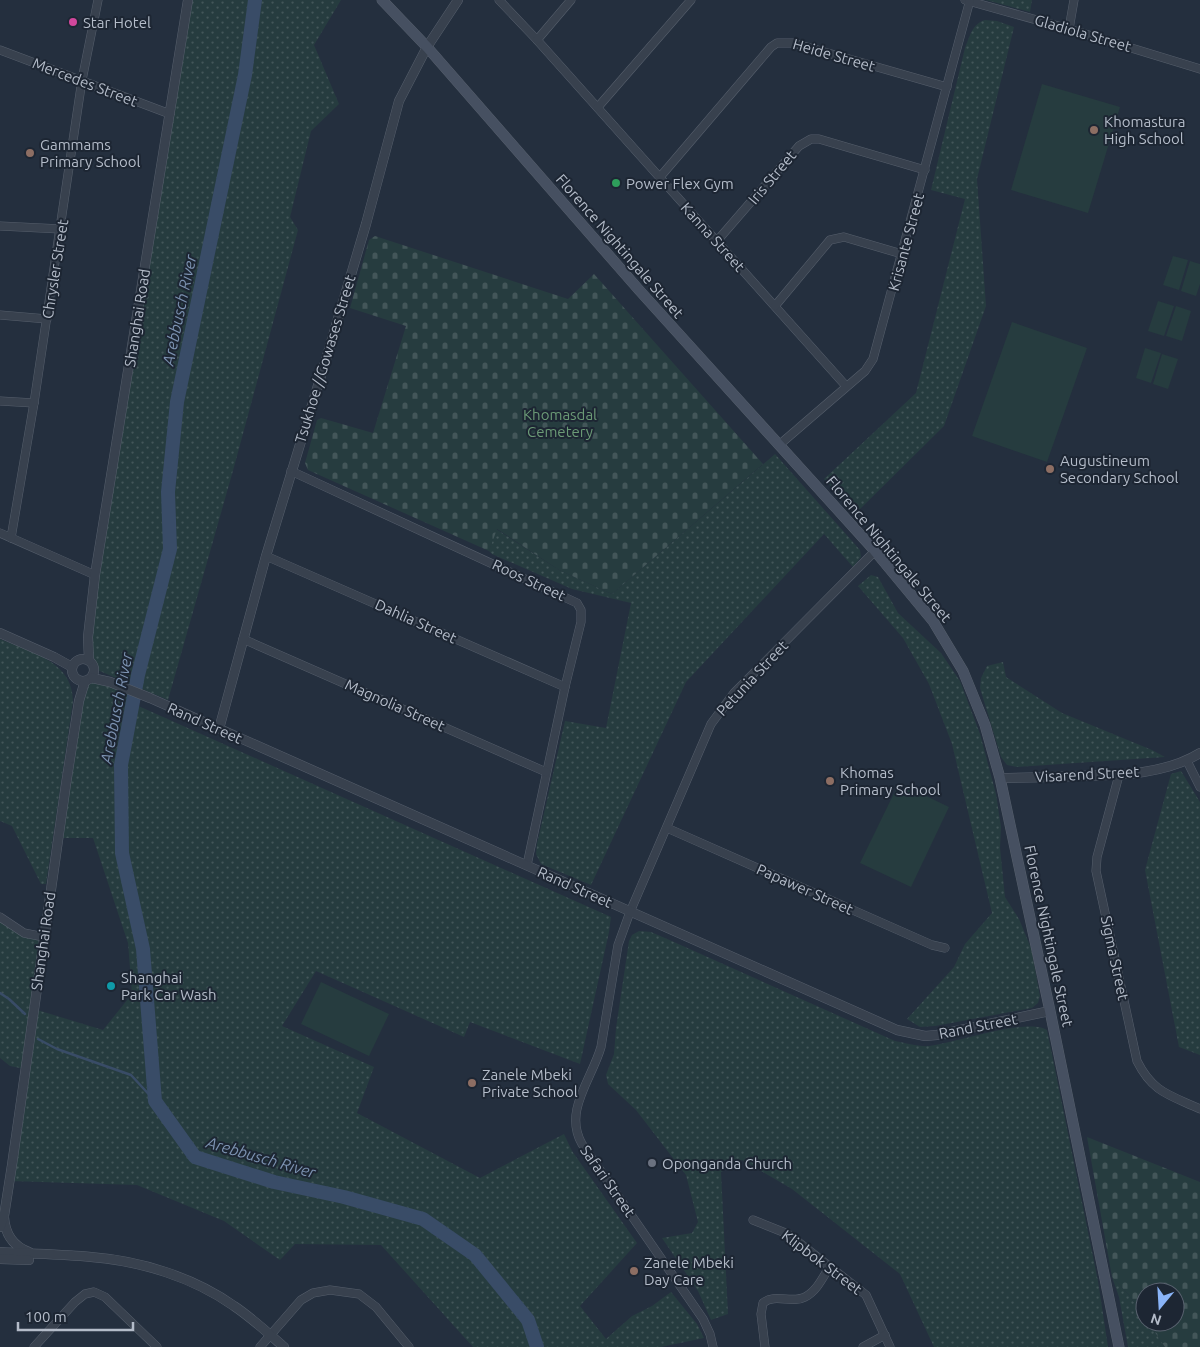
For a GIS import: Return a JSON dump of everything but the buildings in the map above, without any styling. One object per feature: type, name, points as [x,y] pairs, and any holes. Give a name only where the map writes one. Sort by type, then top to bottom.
[{"type":"main road","name":"Florence Nightingale Street","points":[[382,0],[427,47],[638,290],[875,551],[933,621],[963,671],[985,725],[1000,778],[1119,1347]]},
{"type":"street","name":"Chrysler Street","points":[[10,538],[34,403],[82,80],[98,0]]},
{"type":"street","name":"Shanghai Road","points":[[79,662],[88,637],[95,575],[188,0]]},
{"type":"street","name":"Tsukhoe //Gowases Street","points":[[219,729],[266,556],[366,224],[394,116],[401,95],[427,47],[458,0]]},
{"type":"street","name":"Kanna Street","points":[[499,0],[598,107],[846,386]]},
{"type":"street","points":[[537,40],[571,0]]},
{"type":"street","points":[[598,107],[691,0]]},
{"type":"street","name":"Gladiola Street","points":[[968,0],[1200,69]]},
{"type":"street","name":"Krisante Street","points":[[779,445],[865,371],[874,359],[947,87],[968,0]]},
{"type":"street","points":[[1069,29],[1074,0]]},
{"type":"street","name":"Heide Street","points":[[660,178],[771,47],[777,43],[793,43],[947,87]]},
{"type":"street","name":"Mercedes Street","points":[[0,50],[170,114]]},
{"type":"street","name":"Iris Street","points":[[717,241],[798,146],[811,139],[819,139],[925,170]]},
{"type":"street","points":[[0,226],[61,229]]},
{"type":"street","points":[[775,306],[830,240],[844,237],[902,254]]},
{"type":"street","points":[[0,315],[47,318]]},
{"type":"street","points":[[0,401],[34,403]]},
{"type":"street","name":"Roos Street","points":[[291,471],[577,603],[581,610],[581,622],[546,772],[527,865]]},
{"type":"street","points":[[0,533],[95,575]]},
{"type":"street","name":"Petunia Street","points":[[630,912],[716,715],[734,693],[875,551]]},
{"type":"street","name":"Dahlia Street","points":[[266,556],[565,687]]},
{"type":"street","points":[[0,633],[54,657],[79,662],[73,676],[87,677]]},
{"type":"street","name":"Magnolia Street","points":[[243,639],[546,772]]},
{"type":"street","name":"Rand Street","points":[[79,662],[93,664],[87,677],[111,682],[150,698],[870,1018],[911,1034],[937,1035],[1050,1011]]},
{"type":"street","name":"Shanghai Road","points":[[0,1227],[4,1216],[79,701],[87,677]]},
{"type":"street","name":"Visarend Street","points":[[1000,778],[1119,775],[1166,767],[1187,761],[1200,753]]},
{"type":"street","points":[[1187,761],[1200,787]]},
{"type":"street","name":"Sigma Street","points":[[1119,775],[1097,857],[1096,871],[1137,1061],[1149,1082],[1159,1090],[1200,1109]]},
{"type":"street","name":"Papawer Street","points":[[667,828],[932,945],[945,948]]},
{"type":"street","name":"Safari Street","points":[[630,912],[618,945],[601,1047],[576,1108],[575,1126],[582,1144],[703,1319],[714,1347]]},
{"type":"street","points":[[0,917],[24,934],[44,937]]},
{"type":"street","name":"Shanghai Road","points":[[0,1207],[9,1181]]},
{"type":"street","points":[[4,1216],[8,1233],[16,1245],[35,1254]]},
{"type":"street","name":"Klipbok Street","points":[[753,1220],[788,1234],[866,1295],[890,1347]]},
{"type":"street","points":[[0,1252],[91,1256],[162,1270],[207,1290],[235,1306],[284,1347]]},
{"type":"street","points":[[0,1259],[134,1264]]},
{"type":"street","points":[[765,1347],[761,1314],[763,1303],[773,1298],[798,1300],[806,1297],[819,1284],[830,1266]]},
{"type":"street","points":[[260,1347],[301,1300],[314,1293],[330,1290],[359,1294],[376,1307],[409,1347]]},
{"type":"street","points":[[34,1347],[75,1302],[89,1292],[99,1293],[105,1298],[151,1345]]},
{"type":"street","points":[[863,1347],[885,1335]]},
{"type":"green space","points":[[188,0],[341,0],[314,45],[339,104],[311,131],[290,217],[298,230],[168,700],[95,669],[89,660],[88,637]]},
{"type":"green space","points":[[986,0],[1032,0],[1030,12]]},
{"type":"green space","points":[[985,20],[997,21],[1014,27],[977,179],[986,306],[944,426],[856,513],[824,479],[916,393],[965,199],[931,190],[965,48],[974,27]]},
{"type":"green space","points":[[1042,84],[1120,107],[1088,213],[1011,190]]},
{"type":"green space","name":"Khomasdal Cemetery","points":[[375,236],[568,299],[594,274],[763,464],[612,594],[559,570],[497,529],[489,551],[308,470],[305,463],[317,420],[321,418],[373,433],[406,326],[350,308],[369,240]]},
{"type":"green space","points":[[1173,256],[1188,260],[1179,290],[1163,285]]},
{"type":"green space","points":[[1190,261],[1200,264],[1200,284],[1196,296],[1181,291]]},
{"type":"green space","points":[[1158,301],[1174,306],[1164,336],[1148,331]]},
{"type":"green space","points":[[1176,306],[1191,311],[1182,341],[1166,336]]},
{"type":"green space","points":[[1012,322],[1087,348],[1047,462],[972,436]]},
{"type":"green space","points":[[1145,348],[1161,353],[1151,383],[1136,378]]},
{"type":"green space","points":[[1162,354],[1178,359],[1168,389],[1153,384]]},
{"type":"green space","points":[[775,454],[860,550],[861,557],[853,567],[824,534],[686,682],[591,885],[541,864],[536,854],[537,844],[565,721],[606,728],[631,603],[572,589],[492,554],[489,551],[496,529],[559,570],[612,594]]},
{"type":"green space","points":[[871,575],[878,577],[898,613],[941,653],[960,681],[980,734],[996,794],[1001,827],[1000,848],[1005,897],[1019,919],[1031,948],[1040,996],[1038,1003],[1032,1008],[935,1026],[920,1027],[907,1019],[954,967],[965,944],[992,913],[952,744],[929,684],[903,638],[858,586]]},
{"type":"green space","points":[[0,639],[48,660],[66,676],[71,687],[73,701],[46,884],[41,884],[12,826],[0,821]]},
{"type":"green space","points":[[1003,662],[1006,677],[1062,713],[1165,757],[1017,767],[1007,765],[1001,757],[980,688],[981,678],[987,666]]},
{"type":"green space","points":[[92,678],[134,693],[121,765],[122,853],[130,889],[122,852],[123,763],[134,704],[611,917],[580,1064],[470,1022],[464,1037],[316,971],[282,1026],[374,1067],[357,1113],[480,1178],[564,1134],[572,1151],[637,1243],[580,1306],[606,1339],[632,1316],[652,1306],[671,1292],[697,1324],[704,1338],[661,1347],[473,1347],[381,1245],[295,1244],[280,1260],[224,1221],[137,1185],[9,1181],[25,1069],[10,1066],[0,1058],[0,917],[16,929],[44,937],[34,1009],[103,1030],[132,994],[128,943],[93,838],[59,838],[85,681]],"holes":[[[160,1107],[197,1156],[274,1181],[348,1197],[274,1182],[195,1157]]]},
{"type":"green space","points":[[1181,771],[1200,802],[1200,1055],[1179,1047],[1145,870],[1171,774]]},
{"type":"green space","points":[[899,783],[949,807],[911,887],[860,863]]},
{"type":"green space","points":[[639,931],[651,932],[665,938],[895,1041],[929,1046],[1008,1029],[1038,1027],[1047,1030],[1098,1281],[1108,1347],[934,1347],[900,1274],[792,1189],[742,1160],[721,1172],[728,1314],[711,1320],[698,1291],[662,1238],[692,1233],[698,1222],[686,1175],[636,1110],[608,1084],[606,1075],[614,1054],[629,941],[632,935]]},
{"type":"green space","points":[[321,982],[389,1014],[369,1056],[301,1024]]},
{"type":"green space","points":[[1087,1137],[1200,1182],[1200,1347],[1165,1347],[1155,1332],[1185,1332],[1185,1282],[1135,1282],[1135,1304],[1112,1277]]},
{"type":"green space","points":[[1112,1277],[1135,1304],[1135,1332],[1155,1332],[1165,1347],[1128,1347],[1119,1297]]},
{"type":"waterway","name":"Arebbusch River","points":[[255,0],[245,75],[177,402],[168,492],[170,549],[138,675],[121,765],[122,853],[143,949],[155,1101],[195,1157],[274,1182],[344,1197],[423,1219],[475,1255],[528,1320],[537,1347]]},
{"type":"waterway","points":[[0,993],[25,1014]]},
{"type":"waterway","points":[[38,1039],[57,1049],[131,1075],[155,1101]]},
{"type":"place","name":"Star Hotel","points":[[73,22]]},
{"type":"place","name":"Khomastura High School","points":[[1094,130]]},
{"type":"place","name":"Gammams Primary School","points":[[30,153]]},
{"type":"place","name":"Power Flex Gym","points":[[616,183]]},
{"type":"place","name":"Augustineum Secondary School","points":[[1050,469]]},
{"type":"place","name":"Khomas Primary School","points":[[830,781]]},
{"type":"place","name":"Shanghai Park Car Wash","points":[[111,986]]},
{"type":"place","name":"Zanele Mbeki Private School","points":[[472,1083]]},
{"type":"place","name":"Oponganda Church","points":[[652,1163]]},
{"type":"place","name":"Zanele Mbeki Day Care","points":[[634,1271]]}]
